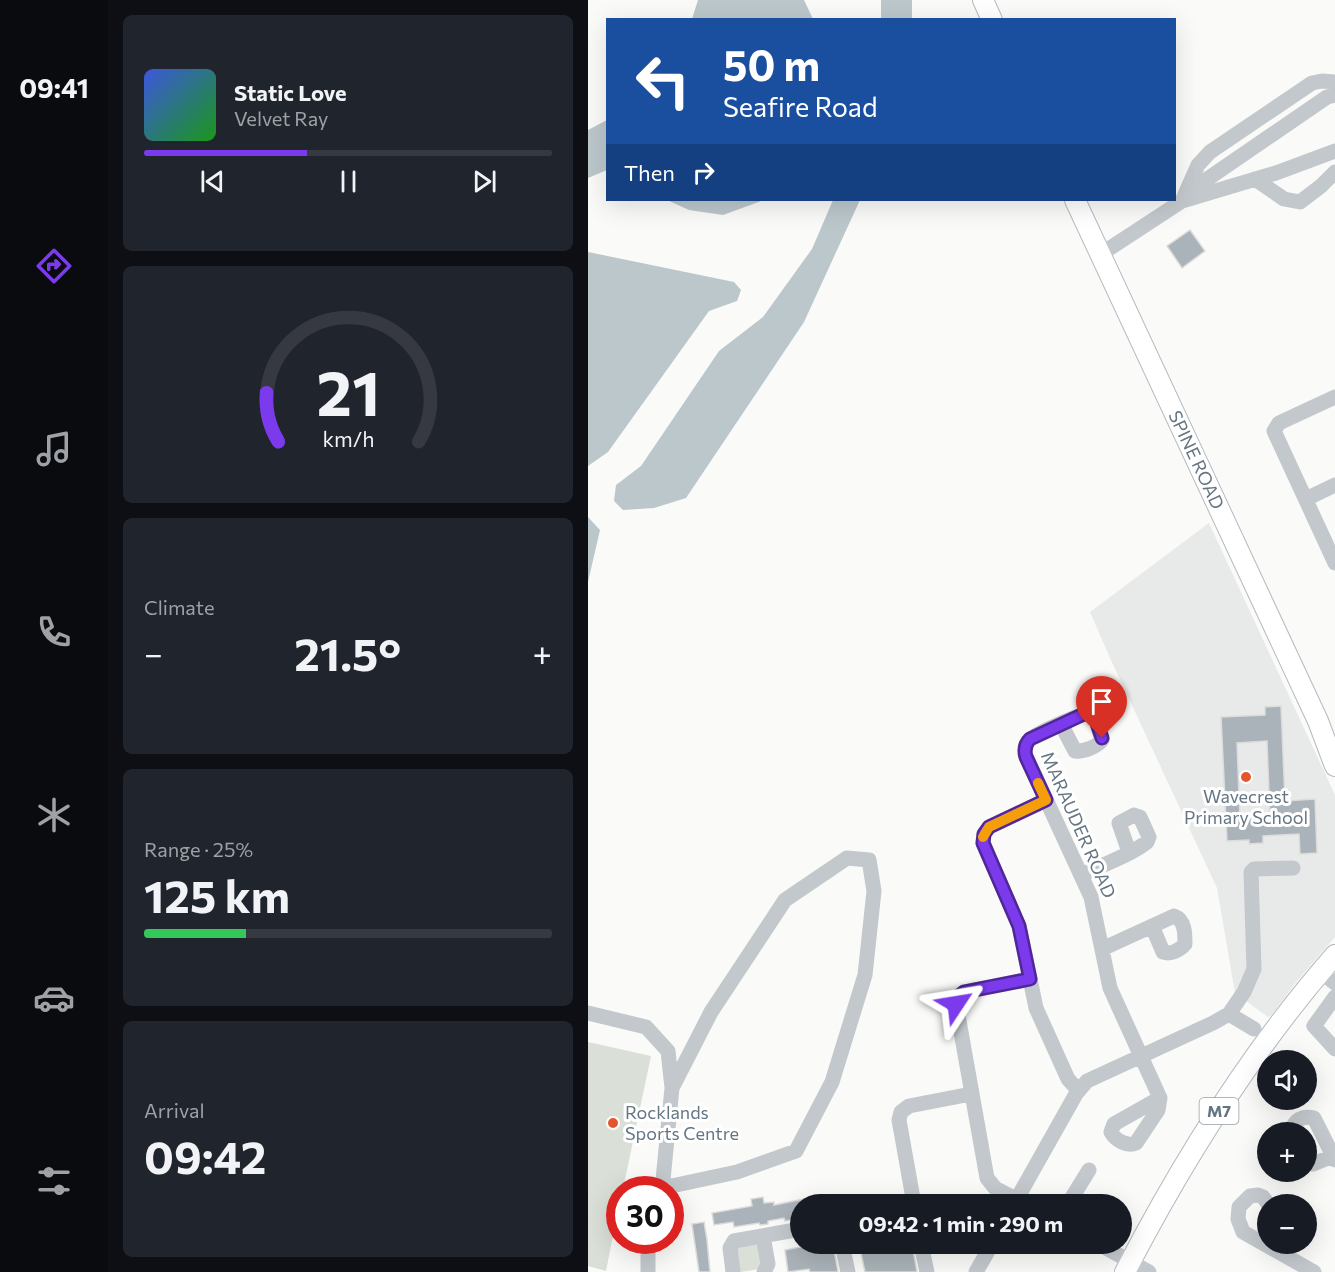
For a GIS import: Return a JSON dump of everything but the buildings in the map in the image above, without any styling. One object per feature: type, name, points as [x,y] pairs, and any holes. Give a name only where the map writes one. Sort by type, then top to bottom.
[{"type":"main road","points":[[983,0],[991,18]]},
{"type":"main road","name":"SPINE ROAD","points":[[1075,201],[1318,721],[1335,766]]},
{"type":"main road","name":"SPINE ROAD","points":[[1318,721],[1335,741]]},
{"type":"main road","name":"M7","points":[[1128,1266],[1168,1192],[1216,1115],[1260,1051],[1331,967]]},
{"type":"street","points":[[1184,197],[1198,165],[1221,144],[1312,83],[1335,82]]},
{"type":"street","points":[[1101,254],[1327,97],[1335,95]]},
{"type":"street","points":[[1184,197],[1255,178],[1335,151]]},
{"type":"street","points":[[1255,178],[1281,197],[1289,201],[1300,202],[1335,172]]},
{"type":"street","points":[[1335,397],[1275,426],[1275,433],[1335,563]]},
{"type":"street","points":[[1305,499],[1335,485]]},
{"type":"street","name":"MARAUDER ROAD","points":[[1061,724],[1030,739],[1025,746],[1026,757],[1093,904],[1110,988],[1160,1098]]},
{"type":"street","points":[[1046,800],[989,827],[983,840],[984,849],[1019,926],[1033,998],[1040,1017],[1068,1079],[1078,1090]]},
{"type":"street","points":[[1081,875],[1129,852]]},
{"type":"street","points":[[672,1088],[711,1012],[785,900],[847,858],[869,861],[874,891],[865,975],[832,1082],[796,1151],[737,1172],[684,1184]]},
{"type":"street","points":[[1024,1194],[1078,1090],[1092,1078],[1214,1023],[1229,1014],[1244,992],[1254,969],[1251,872],[1254,869],[1293,868]]},
{"type":"street","points":[[1102,949],[1152,926]]},
{"type":"street","points":[[1005,1194],[995,1188],[987,1178],[956,1007],[957,998],[968,991],[1030,979]]},
{"type":"street","points":[[1335,997],[1314,1026],[1335,1049]]},
{"type":"street","points":[[588,1013],[646,1028],[668,1052],[672,1088],[663,1176]]},
{"type":"street","points":[[1229,1014],[1254,1029]]},
{"type":"street","points":[[912,1194],[899,1120],[900,1114],[909,1106],[972,1094]]},
{"type":"street","points":[[1295,1122],[1306,1116],[1314,1118],[1316,1122]]},
{"type":"street","points":[[1317,1124],[1334,1158],[1317,1163]]},
{"type":"street","points":[[1074,1194],[1089,1170]]},
{"type":"street","points":[[1257,1194],[1250,1196],[1239,1207],[1238,1219],[1244,1232],[1257,1239]]},
{"type":"street","points":[[733,1272],[730,1248],[732,1243],[737,1240],[790,1231]]},
{"type":"street","points":[[764,1236],[768,1264],[764,1272]]},
{"type":"street","points":[[648,1254],[648,1272]]},
{"type":"street","points":[[845,1254],[848,1272]]},
{"type":"street","points":[[923,1254],[927,1272]]},
{"type":"street","points":[[976,1272],[986,1254]]},
{"type":"street","points":[[1112,1254],[1128,1266],[1149,1272]]},
{"type":"street","points":[[1289,1254],[1314,1272]]},
{"type":"shaded area","points":[[698,0],[804,0],[813,18],[692,18]]},
{"type":"shaded area","points":[[881,0],[912,0],[912,18],[881,18]]},
{"type":"shaded area","points":[[606,121],[606,170],[588,178],[588,130]]},
{"type":"shaded area","points":[[669,201],[761,201],[723,215],[689,210]]},
{"type":"shaded area","points":[[833,201],[860,201],[804,322],[686,498],[654,508],[623,510],[614,501],[616,485],[641,466],[719,351],[763,317],[812,249]]},
{"type":"shaded area","points":[[588,252],[734,282],[741,290],[737,301],[709,311],[608,452],[588,466]]},
{"type":"shaded area","points":[[588,517],[600,530],[588,582]]},
{"type":"shaded area","name":"Wavecrest Primary School","points":[[1209,523],[1335,795],[1335,937],[1268,1017],[1235,993],[1217,888],[1090,612]]},
{"type":"shaded area","name":"Rocklands Sports Centre","points":[[588,1042],[651,1056],[626,1176],[606,1176],[606,1254],[609,1254],[606,1271],[588,1266]]},
{"type":"shaded area","points":[[753,1243],[758,1245],[763,1262],[759,1269],[741,1272],[738,1270],[735,1248]]},
{"type":"slow traffic","points":[[983,837],[989,827],[1046,800],[1038,783]]},
{"type":"place","name":"Wavecrest Primary School","points":[[1246,777]]},
{"type":"place","name":"Rocklands Sports Centre","points":[[613,1123]]},
{"type":"route","points":[[956,1004],[957,998],[964,992],[1030,979],[1016,917],[983,843],[984,834],[989,827],[1046,800],[1026,757],[1026,743],[1088,712],[1095,717],[1102,738]]}]
